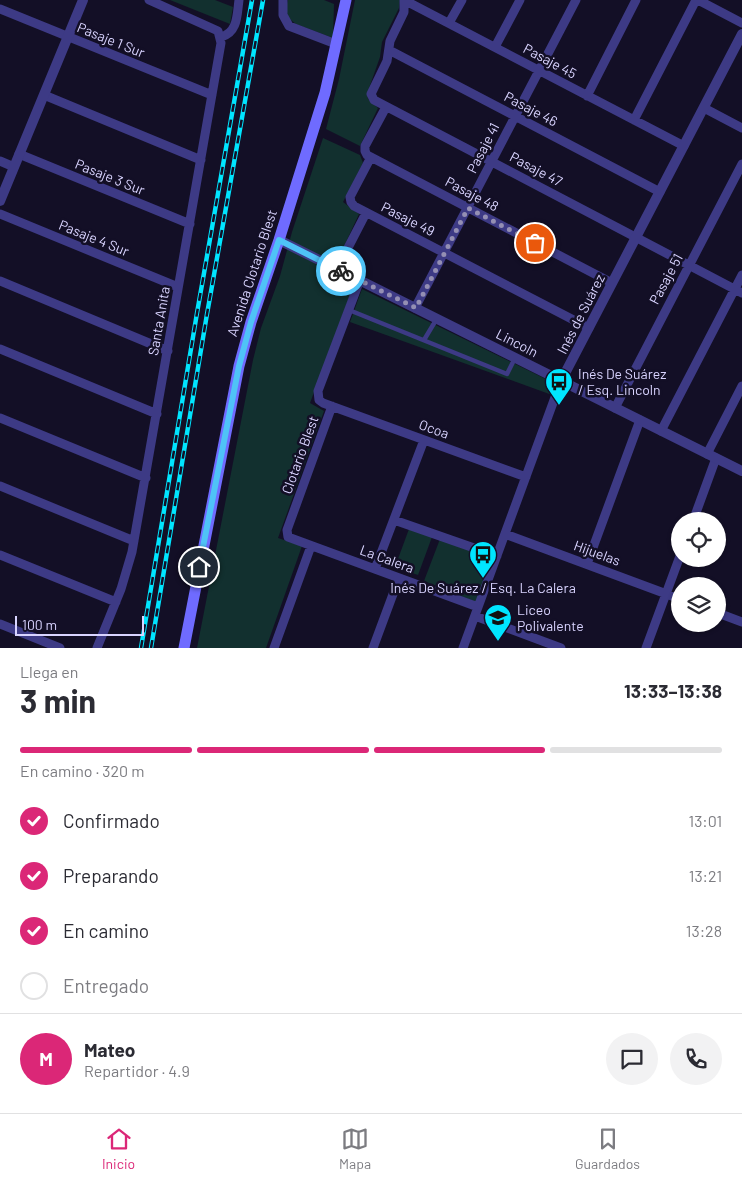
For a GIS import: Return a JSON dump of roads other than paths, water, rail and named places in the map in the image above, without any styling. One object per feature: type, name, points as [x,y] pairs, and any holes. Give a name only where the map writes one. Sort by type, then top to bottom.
[{"type":"main road","name":"Avenida Clotario Blest","points":[[184,648],[239,366],[251,322],[325,93],[346,0]]},
{"type":"street","points":[[0,201],[83,0]]},
{"type":"street","points":[[149,0],[212,27],[218,31],[221,37],[229,34],[234,29],[239,0]]},
{"type":"street","points":[[283,0],[284,19],[289,26],[336,44]]},
{"type":"street","points":[[389,50],[390,41],[404,12],[404,0]]},
{"type":"street","name":"Pasaje 45","points":[[404,0],[684,146]]},
{"type":"street","points":[[449,24],[462,0]]},
{"type":"street","points":[[495,47],[520,0]]},
{"type":"street","name":"Pasaje 41","points":[[416,308],[576,0]]},
{"type":"street","points":[[587,96],[636,0]]},
{"type":"street","points":[[634,120],[697,0],[742,23]]},
{"type":"street","name":"Pasaje 1 Sur","points":[[0,11],[212,96]]},
{"type":"street","name":"Inés de Suárez","points":[[463,648],[561,381],[742,34]]},
{"type":"street","name":"Santa Anita","points":[[97,648],[126,576],[134,541],[221,37]]},
{"type":"street","name":"Pasaje 47","points":[[389,50],[387,61],[371,92],[374,100],[738,291]]},
{"type":"street","name":"Pasaje 46","points":[[389,50],[660,192]]},
{"type":"street","points":[[44,96],[201,160]]},
{"type":"street","points":[[371,157],[366,153],[365,146],[386,107]]},
{"type":"street","points":[[704,108],[742,128]]},
{"type":"street","name":"Pasaje 3 Sur","points":[[19,154],[190,224]]},
{"type":"street","name":"Pasaje 49","points":[[371,157],[351,194],[350,200],[354,206],[589,328]]},
{"type":"street","name":"Pasaje 48","points":[[371,157],[612,283]]},
{"type":"street","points":[[0,161],[14,167]]},
{"type":"street","name":"Pasaje 51","points":[[615,408],[742,164]]},
{"type":"street","points":[[337,269],[366,213]]},
{"type":"street","name":"Pasaje 4 Sur","points":[[0,214],[178,287]]},
{"type":"street","name":"Lincoln","points":[[279,240],[742,472]]},
{"type":"street","points":[[661,431],[738,291],[742,275]]},
{"type":"street","name":"Clotario Blest","points":[[287,535],[332,406],[319,400],[318,391],[360,280]]},
{"type":"street","points":[[0,281],[168,351]]},
{"type":"street","points":[[0,349],[157,414]]},
{"type":"street","points":[[695,512],[711,456],[742,386]]},
{"type":"street","name":"Ocoa","points":[[332,406],[526,477]]},
{"type":"street","points":[[0,418],[146,478]]},
{"type":"street","points":[[586,564],[640,420]]},
{"type":"street","points":[[375,569],[424,440]]},
{"type":"street","points":[[0,486],[134,541]]},
{"type":"street","points":[[394,520],[497,556]]},
{"type":"street","name":"Hijuelas","points":[[505,534],[671,596]]},
{"type":"street","name":"La Calera","points":[[287,535],[290,538],[399,578],[561,648]]},
{"type":"street","points":[[274,648],[311,546]]},
{"type":"street","points":[[0,555],[116,602]]},
{"type":"street","points":[[646,648],[676,567]]},
{"type":"street","points":[[373,648],[399,578]]},
{"type":"street","points":[[726,616],[742,622]]},
{"type":"street","points":[[0,624],[60,648]]},
{"type":"lane","points":[[349,310],[507,374],[515,358]]},
{"type":"lane","points":[[424,340],[436,318]]},
{"type":"railway","points":[[141,648],[252,0]]},
{"type":"railway","points":[[151,648],[207,314],[263,0]]},
{"type":"place","name":"Inés De Suárez / Esq. Lincoln","points":[[559,406]]},
{"type":"place","name":"Inés De Suárez / Esq. La Calera","points":[[483,579]]},
{"type":"place","name":"Liceo Polivalente","points":[[498,642]]}]
